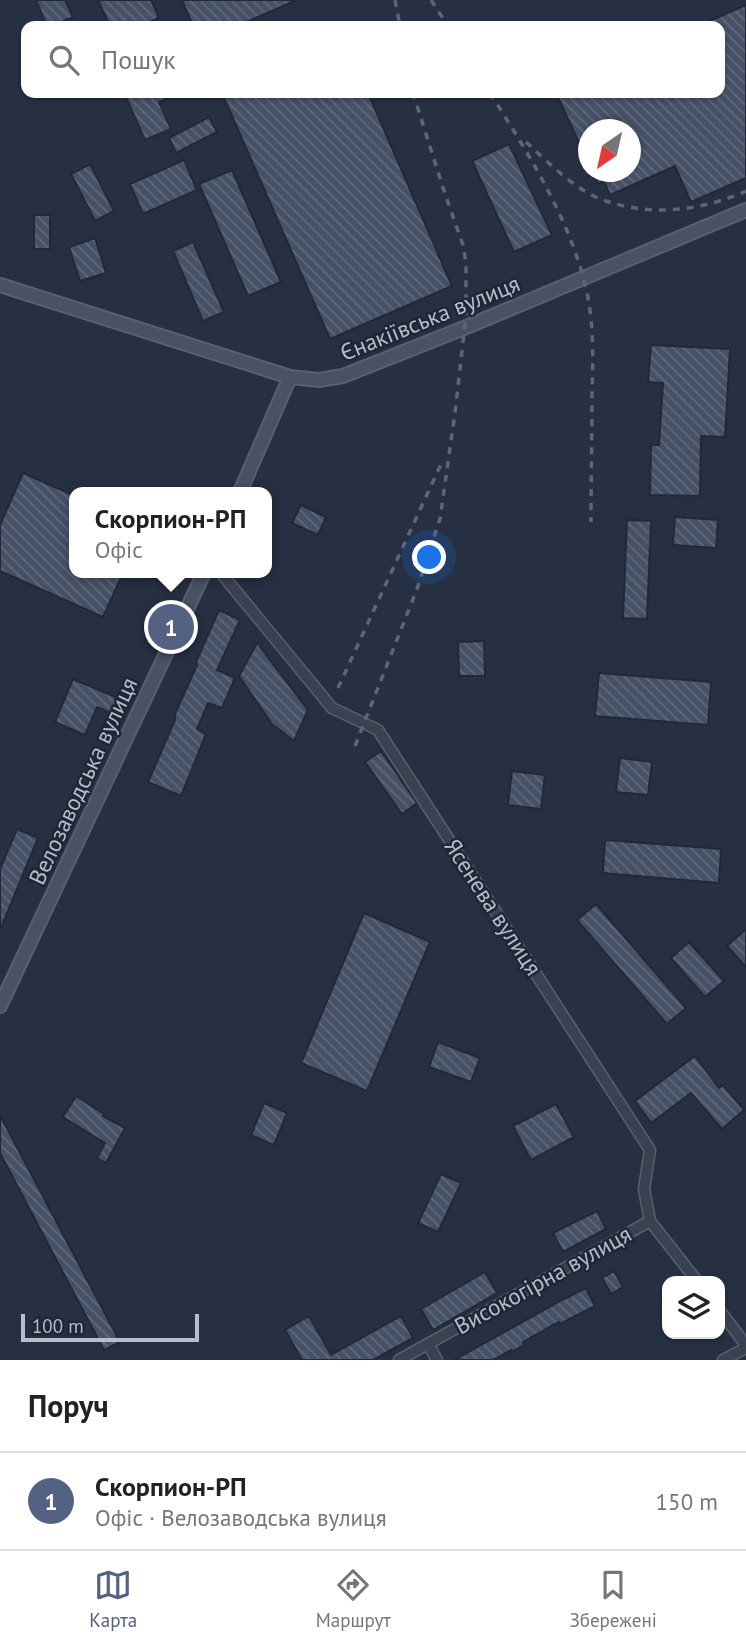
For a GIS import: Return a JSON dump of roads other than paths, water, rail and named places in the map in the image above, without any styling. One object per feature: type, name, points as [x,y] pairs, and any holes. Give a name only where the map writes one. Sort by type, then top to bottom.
[{"type":"street","name":"Єнакіївська вулиця","points":[[0,285],[290,377],[318,380],[343,376],[746,210]]},
{"type":"street","points":[[242,487],[290,377]]},
{"type":"street","name":"Велозаводська вулиця","points":[[0,1006],[202,578]]},
{"type":"street","name":"Ясенева вулиця","points":[[225,578],[332,708],[378,730],[650,1150],[645,1189],[650,1221]]},
{"type":"street","points":[[650,1221],[693,1276]]},
{"type":"street","name":"Високогірна вулиця","points":[[399,1360],[650,1221]]},
{"type":"street","points":[[725,1318],[746,1348],[743,1360]]},
{"type":"street","points":[[428,1344],[437,1360]]},
{"type":"street","points":[[723,1360],[746,1348]]},
{"type":"railway","points":[[395,0],[399,21]]},
{"type":"railway","points":[[431,0],[445,21]]},
{"type":"railway","points":[[355,746],[417,589],[440,519],[466,315],[466,263],[463,245],[415,98]]},
{"type":"railway","points":[[493,98],[560,214],[580,266],[587,293],[592,343],[591,522]]},
{"type":"railway","points":[[526,142],[583,190],[621,205],[657,210],[694,207],[746,191]]},
{"type":"railway","points":[[338,688],[442,462]]},
{"type":"place","name":"Скорпион-РП","points":[[171,627]]}]
